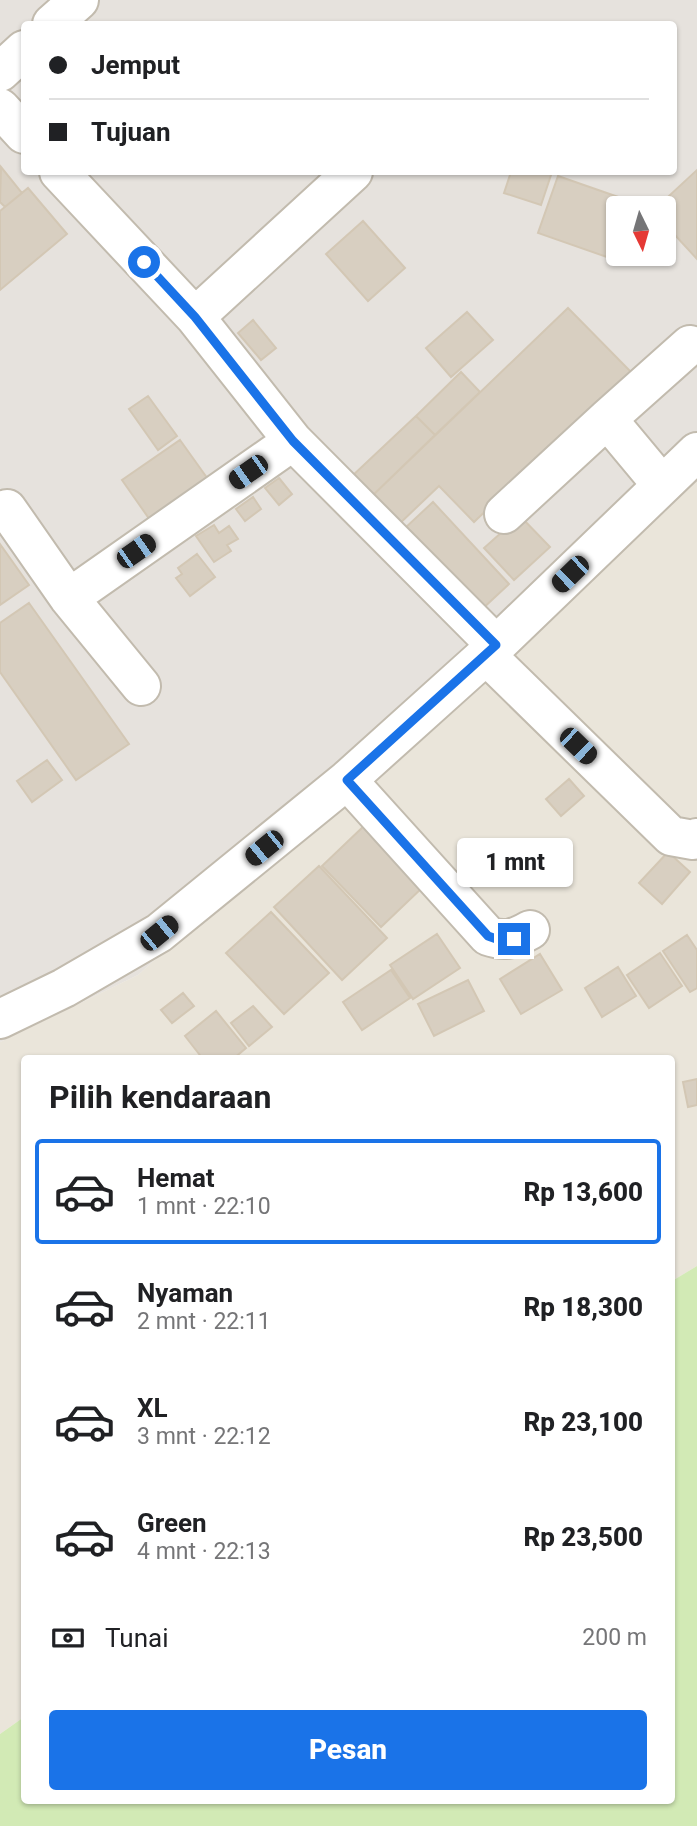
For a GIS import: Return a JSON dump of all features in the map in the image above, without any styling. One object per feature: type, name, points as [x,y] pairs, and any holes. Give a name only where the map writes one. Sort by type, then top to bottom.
[{"type":"street","points":[[55,21],[79,0]]},
{"type":"street","points":[[0,72],[21,53]]},
{"type":"street","points":[[0,108],[21,131]]},
{"type":"street","points":[[63,175],[195,317],[293,441],[491,650],[671,836],[696,840]]},
{"type":"street","points":[[195,317],[350,175]]},
{"type":"street","points":[[505,514],[690,345]]},
{"type":"street","points":[[607,419],[662,485]]},
{"type":"street","points":[[69,598],[293,441]]},
{"type":"street","points":[[0,1020],[64,988],[159,933],[347,780],[491,650],[697,452]]},
{"type":"street","points":[[7,509],[69,598],[141,686]]},
{"type":"street","points":[[347,780],[488,936],[502,941],[514,939],[530,930]]},
{"type":"shaded area","points":[[0,0],[697,0],[697,457],[346,787],[138,975],[0,1042]]},
{"type":"shaded area","points":[[697,457],[697,1266],[675,1279],[675,1055],[21,1055],[21,1719],[0,1734],[0,1042],[138,975],[346,787]]},
{"type":"green space","points":[[697,1266],[697,1826],[0,1826],[0,1734],[21,1719],[21,1804],[675,1804],[675,1279]]},
{"type":"building","points":[[1,167],[22,193],[5,207],[0,202]]},
{"type":"building","points":[[697,170],[697,259],[676,236],[676,196],[669,196]]},
{"type":"building","points":[[510,175],[551,175],[541,205],[504,193]]},
{"type":"building","points":[[558,176],[615,196],[606,196],[606,257],[538,233]]},
{"type":"building","points":[[28,188],[67,234],[0,290],[0,211]]},
{"type":"building","points":[[363,221],[405,268],[368,301],[326,254]]},
{"type":"building","points":[[568,308],[631,372],[474,522],[439,486],[397,526],[370,498]]},
{"type":"building","points":[[467,312],[493,340],[451,377],[426,348]]},
{"type":"building","points":[[253,320],[276,348],[261,360],[238,333]]},
{"type":"building","points":[[461,372],[480,392],[435,435],[416,416]]},
{"type":"building","points":[[148,396],[177,436],[158,450],[129,409]]},
{"type":"building","points":[[416,416],[435,435],[370,498],[350,478]]},
{"type":"building","points":[[180,440],[215,489],[157,530],[122,480]]},
{"type":"building","points":[[279,478],[292,494],[279,505],[265,488]]},
{"type":"building","points":[[253,497],[261,509],[245,521],[236,509]]},
{"type":"building","points":[[433,502],[509,584],[480,611],[404,529]]},
{"type":"building","points":[[520,516],[550,547],[514,580],[484,548]]},
{"type":"building","points":[[214,525],[219,533],[229,526],[238,539],[227,545],[231,551],[214,562],[196,536]]},
{"type":"building","points":[[0,544],[29,585],[0,605]]},
{"type":"building","points":[[197,554],[215,577],[190,596],[176,578],[182,574],[178,568]]},
{"type":"building","points":[[29,603],[129,744],[76,780],[0,672],[0,623]]},
{"type":"building","points":[[47,760],[62,780],[32,802],[17,781]]},
{"type":"building","points":[[569,779],[584,796],[561,816],[546,799]]},
{"type":"building","points":[[365,825],[424,886],[381,927],[322,866]]},
{"type":"building","points":[[668,852],[690,872],[662,904],[639,883]]},
{"type":"building","points":[[319,866],[387,938],[342,980],[274,907]]},
{"type":"building","points":[[271,912],[329,973],[284,1014],[226,953]]},
{"type":"building","points":[[437,934],[460,968],[413,999],[390,965]]},
{"type":"building","points":[[687,935],[697,950],[697,988],[690,992],[663,951]]},
{"type":"building","points":[[660,953],[682,986],[649,1008],[627,975]]},
{"type":"building","points":[[540,954],[562,990],[521,1014],[500,979]]},
{"type":"building","points":[[618,967],[636,996],[602,1017],[585,988]]},
{"type":"building","points":[[391,970],[410,998],[362,1030],[343,1002]]},
{"type":"building","points":[[468,980],[484,1011],[434,1036],[418,1004]]},
{"type":"building","points":[[183,993],[194,1006],[172,1023],[161,1010]]},
{"type":"building","points":[[253,1006],[272,1027],[249,1046],[231,1023]]},
{"type":"building","points":[[216,1011],[246,1048],[238,1055],[200,1055],[185,1036]]},
{"type":"building","points":[[697,1079],[697,1105],[688,1107],[683,1082]]},
{"type":"route","points":[[144,262],[195,317],[293,441],[496,645],[347,780],[488,936],[502,941],[514,939]]}]
